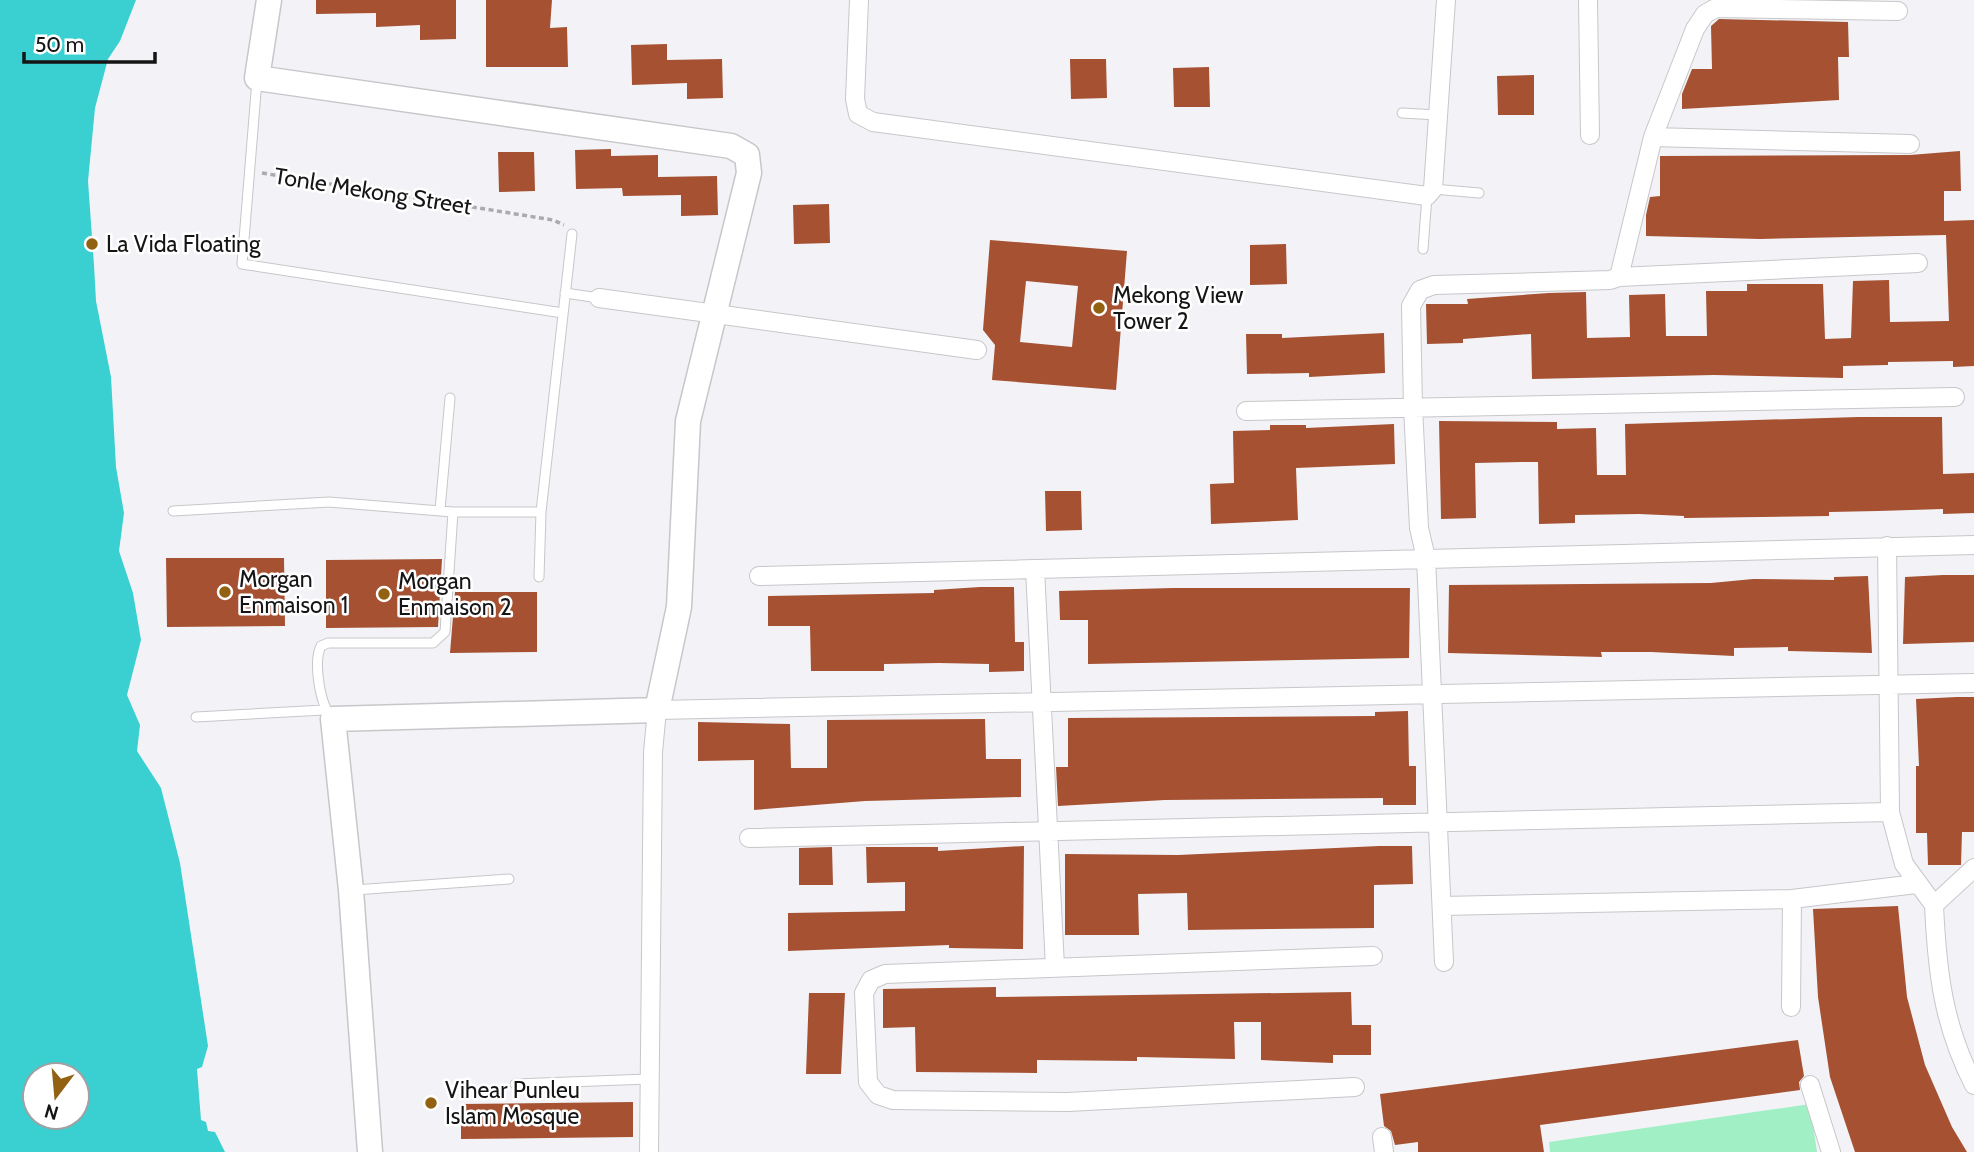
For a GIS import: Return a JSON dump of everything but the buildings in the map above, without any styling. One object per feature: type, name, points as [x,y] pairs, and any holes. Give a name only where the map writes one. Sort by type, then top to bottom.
[{"type":"street","name":"Tonle Mekong Street","points":[[257,78],[269,0]]},
{"type":"street","points":[[859,0],[855,99],[858,114],[873,122],[1430,192],[1446,0]]},
{"type":"street","points":[[1588,0],[1590,135]]},
{"type":"street","points":[[1619,277],[1653,137],[1695,29],[1705,15],[1716,8],[1898,11]]},
{"type":"street","points":[[257,78],[731,146],[747,155],[749,173],[688,421],[678,607],[657,710],[653,752],[649,1152]]},
{"type":"street","points":[[1653,137],[1910,144]]},
{"type":"street","points":[[1444,962],[1426,558],[1419,528],[1413,407],[1411,306],[1420,290],[1434,285],[1610,280],[1619,277],[1918,263]]},
{"type":"street","points":[[599,298],[978,350]]},
{"type":"street","points":[[1246,411],[1955,397]]},
{"type":"street","points":[[759,576],[1974,545]]},
{"type":"street","points":[[1887,546],[1890,812],[1904,864],[1916,884],[1934,905],[1937,975],[1955,1044],[1972,1074]]},
{"type":"street","points":[[1035,569],[1055,967]]},
{"type":"street","points":[[370,1152],[351,890],[329,714],[657,710],[1974,683]]},
{"type":"street","points":[[750,838],[1890,812]]},
{"type":"street","points":[[1934,905],[1974,868]]},
{"type":"street","points":[[1442,906],[1792,899],[1916,884]]},
{"type":"street","points":[[1791,1007],[1792,899]]},
{"type":"street","points":[[1355,1087],[1068,1102],[894,1100],[878,1095],[868,1082],[864,993],[871,980],[885,974],[1373,956]]},
{"type":"street","points":[[1810,1085],[1831,1152]]},
{"type":"lane","name":"Tonle Mekong Street","points":[[252,164],[257,78]]},
{"type":"lane","points":[[1402,113],[1438,115]]},
{"type":"lane","points":[[252,164],[242,264],[563,313]]},
{"type":"lane","points":[[1423,249],[1430,192],[1479,193]]},
{"type":"lane","points":[[539,577],[541,512],[572,234]]},
{"type":"lane","points":[[565,293],[599,298]]},
{"type":"lane","points":[[440,510],[450,398]]},
{"type":"lane","points":[[173,511],[329,502],[453,512],[541,512]]},
{"type":"lane","points":[[196,718],[329,714],[318,667],[321,646],[328,643],[433,643],[442,637],[445,632],[453,512]]},
{"type":"lane","points":[[351,890],[509,879]]},
{"type":"lane","points":[[515,1084],[648,1079]]},
{"type":"path","name":"Tonle Mekong Street","points":[[252,164],[258,172],[275,177],[554,220],[572,234]]},
{"type":"green space","points":[[1810,1104],[1817,1152],[1550,1152],[1549,1142]]},
{"type":"water","points":[[0,0],[136,0],[120,41],[108,59],[95,108],[88,181],[96,301],[111,377],[116,467],[124,513],[119,551],[133,593],[141,640],[127,695],[140,725],[137,751],[161,788],[180,863],[208,1046],[202,1067],[197,1069],[201,1120],[206,1122],[208,1131],[215,1132],[225,1152],[0,1152]]},
{"type":"place","name":"La Vida Floating","points":[[92,244]]},
{"type":"place","name":"Mekong View Tower 2","points":[[1099,308]]},
{"type":"place","name":"Morgan Enmaison 1","points":[[225,592]]},
{"type":"place","name":"Morgan Enmaison 2","points":[[384,594]]},
{"type":"place","name":"Vihear Punleu Islam Mosque","points":[[431,1103]]}]
